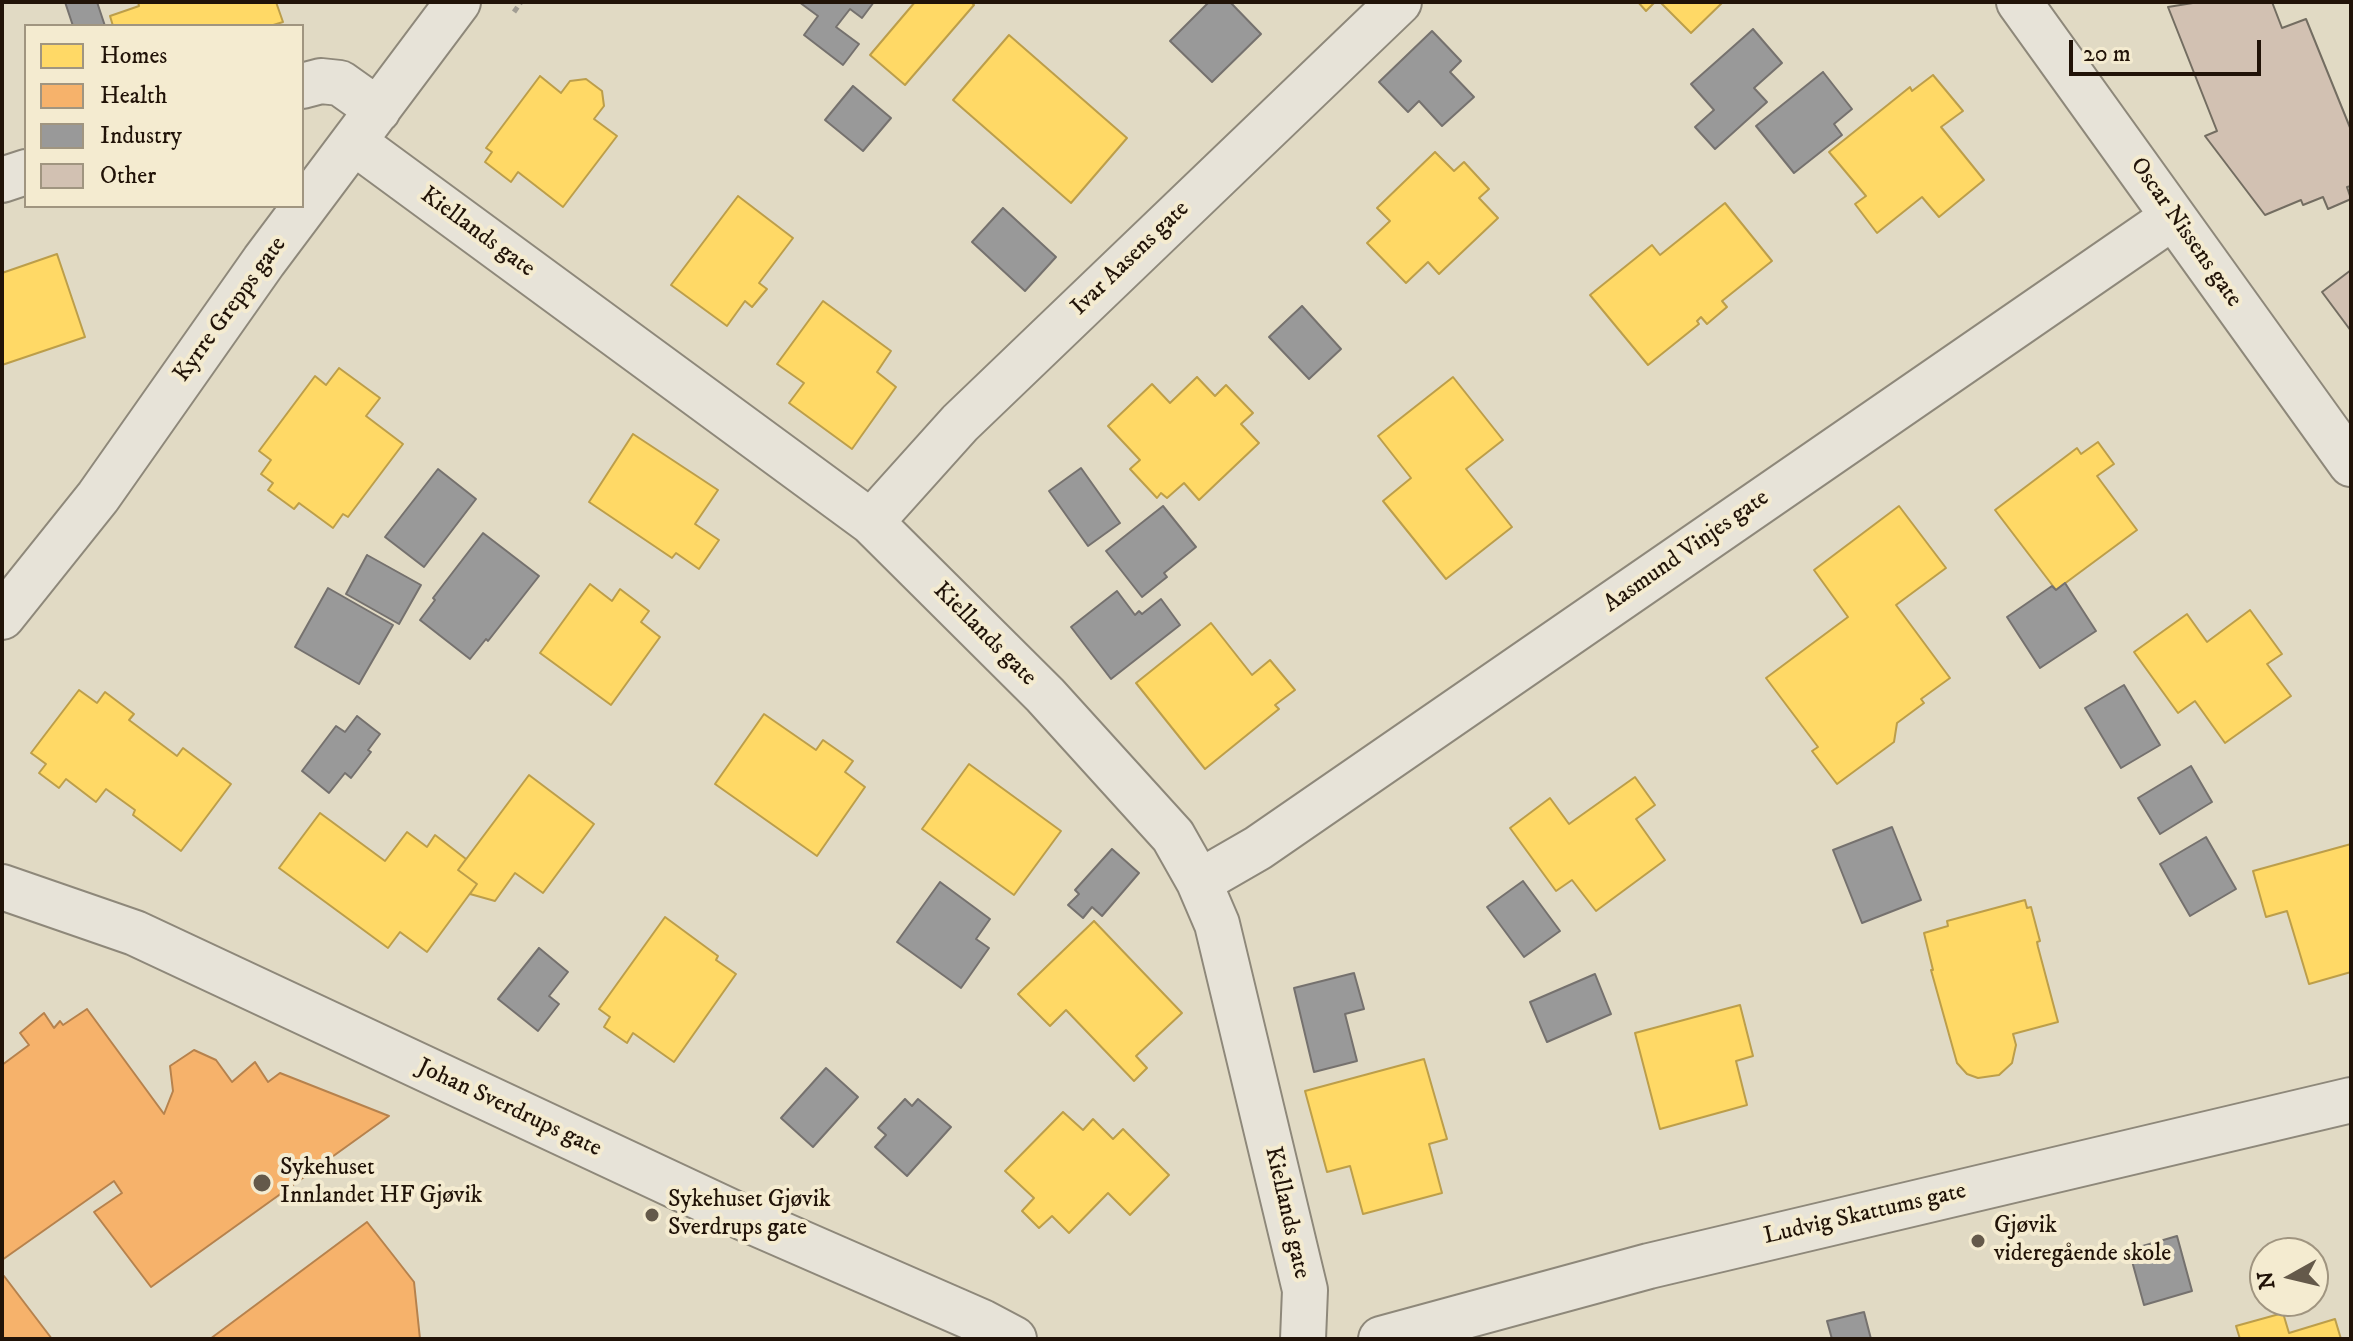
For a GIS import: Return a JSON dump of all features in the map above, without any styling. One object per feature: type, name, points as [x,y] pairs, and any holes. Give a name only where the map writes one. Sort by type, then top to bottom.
[{"type":"street","name":"Kyrre Grepps gate","points":[[2,617],[98,497],[264,261],[458,2]]},
{"type":"street","name":"Ivar Aasens gate","points":[[871,522],[960,423],[1399,2]]},
{"type":"street","name":"Oscar Nissens gate","points":[[2019,2],[2351,464]]},
{"type":"street","name":"Kiellands gate","points":[[304,85],[321,81],[340,83],[366,127],[871,522],[1067,719],[1173,836],[1199,882],[1217,924],[1305,1290],[1303,1339]]},
{"type":"street","points":[[2,180],[24,173]]},
{"type":"street","name":"Aasmund Vinjes gate","points":[[1199,882],[1271,839],[2173,217]]},
{"type":"street","name":"Johan Sverdrups gate","points":[[2,887],[135,933],[744,1218],[982,1322],[1014,1339]]},
{"type":"street","name":"Ludvig Skattums gate","points":[[1381,1339],[1664,1262],[2351,1100]]},
{"type":"building: Homes","points":[[138,2],[276,2],[283,22],[112,24],[110,16],[139,6]]},
{"type":"building: Homes","points":[[915,2],[971,2],[974,5],[905,85],[870,55]]},
{"type":"building: Homes","points":[[1638,2],[1655,2],[1646,11]]},
{"type":"building: Homes","points":[[1660,2],[1723,2],[1691,33]]},
{"type":"building: Homes","points":[[1009,35],[1127,138],[1071,203],[953,100]]},
{"type":"building: Homes","points":[[1933,75],[1963,111],[1941,127],[1984,180],[1939,217],[1922,197],[1877,233],[1855,204],[1866,196],[1829,152],[1910,87],[1912,91]]},
{"type":"building: Homes","points":[[540,76],[561,93],[570,81],[586,79],[602,91],[604,106],[594,119],[617,136],[563,207],[518,172],[511,182],[485,162],[492,152],[486,148]]},
{"type":"building: Homes","points":[[1435,152],[1454,171],[1464,162],[1489,189],[1479,198],[1498,218],[1439,274],[1428,262],[1406,283],[1367,243],[1390,221],[1377,208]]},
{"type":"building: Homes","points":[[738,196],[793,238],[759,283],[767,289],[752,307],[745,301],[727,326],[671,285]]},
{"type":"building: Homes","points":[[1725,203],[1772,261],[1722,301],[1727,307],[1707,324],[1701,317],[1697,321],[1699,324],[1648,365],[1590,295],[1652,245],[1660,255]]},
{"type":"building: Homes","points":[[57,254],[85,337],[2,365],[2,273]]},
{"type":"building: Homes","points":[[823,301],[891,351],[877,372],[896,387],[852,449],[789,403],[804,383],[777,364]]},
{"type":"building: Homes","points":[[339,368],[380,398],[366,416],[403,444],[348,517],[343,514],[333,528],[299,503],[294,509],[268,490],[273,483],[261,474],[271,460],[259,451],[315,376],[326,385]]},
{"type":"building: Homes","points":[[1197,377],[1215,396],[1226,385],[1253,413],[1241,424],[1259,443],[1199,500],[1184,483],[1167,498],[1161,493],[1157,498],[1130,469],[1140,460],[1108,426],[1152,384],[1170,403]]},
{"type":"building: Homes","points":[[1453,377],[1503,440],[1466,469],[1512,527],[1446,579],[1383,501],[1411,478],[1378,436]]},
{"type":"building: Homes","points":[[633,434],[718,490],[695,524],[719,540],[699,569],[676,553],[672,558],[589,502]]},
{"type":"building: Homes","points":[[2098,442],[2114,464],[2097,476],[2137,530],[2056,590],[1995,510],[2077,448],[2081,454]]},
{"type":"building: Homes","points":[[1899,506],[1946,568],[1896,605],[1950,678],[1921,699],[1924,703],[1897,723],[1894,742],[1837,784],[1812,751],[1818,747],[1766,678],[1848,617],[1814,570]]},
{"type":"building: Homes","points":[[590,584],[612,601],[620,589],[649,611],[641,622],[660,637],[611,705],[540,653]]},
{"type":"building: Homes","points":[[2250,610],[2282,654],[2267,664],[2291,696],[2225,743],[2195,701],[2178,713],[2134,652],[2187,614],[2207,642]]},
{"type":"building: Homes","points":[[1211,623],[1252,675],[1270,660],[1295,690],[1275,705],[1279,709],[1205,769],[1136,683]]},
{"type":"building: Homes","points":[[79,690],[97,703],[105,692],[134,714],[129,720],[177,756],[183,748],[231,784],[181,851],[133,815],[135,810],[106,789],[96,802],[66,779],[59,788],[39,773],[46,764],[31,753]]},
{"type":"building: Homes","points":[[764,714],[816,750],[823,740],[853,761],[845,772],[865,787],[817,856],[715,784]]},
{"type":"building: Homes","points":[[969,764],[1061,831],[1014,895],[922,829]]},
{"type":"building: Homes","points":[[529,775],[594,824],[543,893],[515,873],[495,901],[470,894],[477,884],[458,870]]},
{"type":"building: Homes","points":[[1635,777],[1655,805],[1636,819],[1665,860],[1596,911],[1572,880],[1556,891],[1510,828],[1550,798],[1569,824]]},
{"type":"building: Homes","points":[[320,813],[385,861],[407,832],[427,847],[435,835],[466,859],[458,870],[477,884],[427,952],[400,932],[388,948],[279,868]]},
{"type":"building: Homes","points":[[2351,844],[2351,972],[2309,984],[2287,911],[2266,917],[2253,871]]},
{"type":"building: Homes","points":[[2025,900],[2027,908],[2031,907],[2058,1022],[2013,1034],[2016,1045],[2012,1063],[1999,1075],[1978,1078],[1967,1074],[1957,1063],[1924,933],[1948,926],[1947,921]]},
{"type":"building: Homes","points":[[665,917],[718,956],[716,960],[736,974],[674,1062],[633,1033],[627,1043],[604,1027],[610,1017],[599,1009]]},
{"type":"building: Homes","points":[[1094,921],[1182,1013],[1136,1056],[1147,1068],[1134,1081],[1066,1010],[1050,1026],[1018,994]]},
{"type":"building: Homes","points":[[1740,1005],[1753,1056],[1736,1061],[1747,1105],[1660,1129],[1635,1033]]},
{"type":"building: Homes","points":[[1424,1059],[1447,1139],[1429,1144],[1442,1193],[1363,1214],[1350,1166],[1327,1172],[1305,1091]]},
{"type":"building: Homes","points":[[1063,1112],[1083,1130],[1093,1119],[1113,1139],[1123,1129],[1169,1175],[1130,1215],[1108,1193],[1069,1233],[1052,1216],[1039,1228],[1022,1211],[1034,1198],[1005,1171]]},
{"type":"building: Homes","points":[[2269,1317],[2284,1317],[2289,1333],[2335,1319],[2341,1339],[2240,1339],[2236,1326]]},
{"type":"building: Health","points":[[87,1009],[164,1114],[173,1091],[170,1066],[194,1050],[216,1060],[232,1082],[255,1062],[268,1082],[280,1073],[389,1116],[151,1287],[94,1212],[122,1193],[114,1181],[2,1260],[2,1065],[29,1045],[20,1033],[44,1013],[54,1028],[60,1021],[63,1025]]},
{"type":"building: Health","points":[[367,1222],[414,1282],[420,1339],[210,1339]]},
{"type":"building: Health","points":[[4,1276],[52,1339],[2,1339]]},
{"type":"building: Industry","points":[[65,2],[97,2],[104,24],[72,24]]},
{"type":"building: Industry","points":[[799,2],[874,2],[862,18],[850,9],[836,27],[859,44],[843,65],[804,35],[818,16]]},
{"type":"building: Industry","points":[[1209,2],[1230,2],[1261,34],[1212,82],[1170,41]]},
{"type":"building: Industry","points":[[1753,29],[1782,63],[1754,88],[1767,102],[1715,149],[1695,127],[1714,110],[1691,84]]},
{"type":"building: Industry","points":[[1432,31],[1461,61],[1450,72],[1474,97],[1442,126],[1419,101],[1408,112],[1379,82]]},
{"type":"building: Industry","points":[[1823,72],[1852,109],[1834,124],[1842,135],[1794,173],[1756,126]]},
{"type":"building: Industry","points":[[853,86],[891,118],[863,151],[825,120]]},
{"type":"building: Industry","points":[[1003,208],[1056,257],[1025,291],[972,242]]},
{"type":"building: Industry","points":[[1302,306],[1341,349],[1309,379],[1269,337]]},
{"type":"building: Industry","points":[[1081,468],[1120,523],[1088,546],[1049,491]]},
{"type":"building: Industry","points":[[438,469],[476,499],[424,567],[385,537]]},
{"type":"building: Industry","points":[[1163,506],[1196,547],[1164,573],[1167,577],[1142,597],[1106,551]]},
{"type":"building: Industry","points":[[483,533],[539,576],[470,659],[420,620]]},
{"type":"building: Industry","points":[[367,555],[421,585],[399,624],[346,594]]},
{"type":"building: Industry","points":[[2065,583],[2096,631],[2040,668],[2007,617],[2052,586],[2056,590]]},
{"type":"building: Industry","points":[[328,588],[393,625],[359,684],[295,647]]},
{"type":"building: Industry","points":[[1117,591],[1135,615],[1139,611],[1142,614],[1161,599],[1180,625],[1111,679],[1071,627]]},
{"type":"building: Industry","points":[[2124,685],[2160,745],[2121,768],[2085,708]]},
{"type":"building: Industry","points":[[357,716],[380,734],[351,778],[345,773],[329,793],[302,771],[336,726],[345,732]]},
{"type":"building: Industry","points":[[2191,766],[2212,802],[2160,834],[2138,798]]},
{"type":"building: Industry","points":[[1892,827],[1921,900],[1862,923],[1833,850]]},
{"type":"building: Industry","points":[[2206,837],[2236,889],[2190,916],[2160,864]]},
{"type":"building: Industry","points":[[1112,849],[1139,873],[1102,916],[1092,907],[1083,918],[1068,905],[1079,894],[1075,890]]},
{"type":"building: Industry","points":[[1523,881],[1560,931],[1524,957],[1487,907]]},
{"type":"building: Industry","points":[[940,882],[990,919],[976,939],[989,948],[961,988],[897,942]]},
{"type":"building: Industry","points":[[539,948],[568,972],[549,996],[559,1004],[538,1031],[498,999]]},
{"type":"building: Industry","points":[[1354,973],[1364,1009],[1345,1014],[1357,1061],[1314,1072],[1294,988]]},
{"type":"building: Industry","points":[[1595,974],[1611,1014],[1547,1042],[1530,1002]]},
{"type":"building: Industry","points":[[826,1068],[858,1097],[813,1147],[781,1118]]},
{"type":"building: Industry","points":[[905,1099],[912,1106],[918,1099],[951,1127],[907,1176],[875,1147],[886,1135],[878,1128]]},
{"type":"building: Industry","points":[[2177,1236],[2192,1291],[2144,1305],[2129,1250]]},
{"type":"building: Industry","points":[[1864,1312],[1871,1339],[1832,1339],[1827,1321]]},
{"type":"building: Other","points":[[2199,2],[2272,2],[2282,28],[2306,19],[2351,130],[2351,186],[2347,187],[2351,199],[2328,209],[2323,197],[2303,205],[2301,200],[2265,215],[2205,136],[2217,131],[2168,7]]},
{"type":"building: Other","points":[[2351,270],[2351,331],[2322,292]]},
{"type":"place","name":"Sykehuset Innlandet HF Gjøvik","points":[[262,1183]]},
{"type":"place","name":"Sykehuset Gjøvik Sverdrups gate","points":[[652,1215]]},
{"type":"place","name":"Gjøvik videregående skole","points":[[1978,1241]]}]
